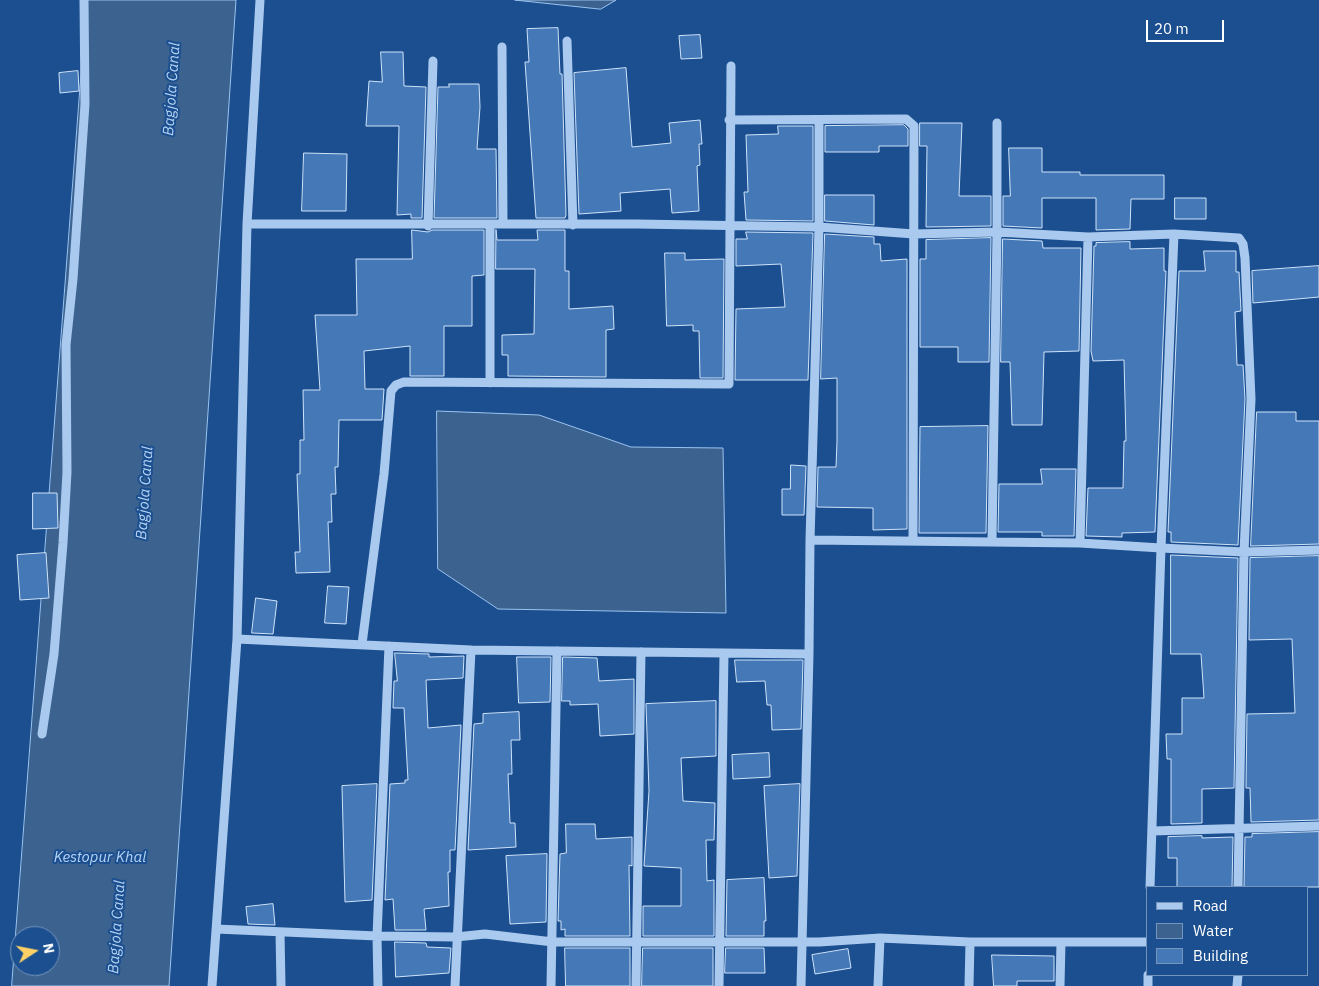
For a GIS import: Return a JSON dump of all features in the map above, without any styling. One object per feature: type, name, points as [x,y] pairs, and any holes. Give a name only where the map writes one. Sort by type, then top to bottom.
[{"type":"street","points":[[42,734],[54,654],[63,543],[67,472],[66,345],[76,251],[85,104],[84,0]]},
{"type":"street","points":[[212,986],[237,639],[247,224],[260,0]]},
{"type":"street","points":[[567,41],[573,225]]},
{"type":"street","points":[[502,47],[503,224]]},
{"type":"street","points":[[428,226],[433,61]]},
{"type":"street","points":[[362,644],[384,474],[391,391],[396,385],[404,382],[729,384],[731,227],[730,66]]},
{"type":"street","points":[[729,120],[910,121],[915,132],[913,541]]},
{"type":"street","points":[[801,986],[810,540],[820,227],[820,120]]},
{"type":"street","points":[[992,542],[998,232],[997,122]]},
{"type":"street","points":[[247,224],[820,227],[914,234],[998,232],[1088,237],[1174,234],[1232,236],[1239,238],[1243,244],[1251,399],[1244,552],[1238,886]]},
{"type":"street","points":[[490,224],[490,383]]},
{"type":"street","points":[[1150,886],[1174,234]]},
{"type":"street","points":[[1080,543],[1088,237]]},
{"type":"street","points":[[810,540],[1080,543],[1244,552],[1319,550]]},
{"type":"street","points":[[237,639],[471,650],[809,654]]},
{"type":"street","points":[[378,986],[377,936],[389,646]]},
{"type":"street","points":[[455,986],[471,650]]},
{"type":"street","points":[[552,986],[557,651]]},
{"type":"street","points":[[636,986],[641,652]]},
{"type":"street","points":[[719,986],[724,653]]},
{"type":"street","points":[[1153,831],[1319,826]]},
{"type":"street","points":[[216,929],[377,936],[456,937],[485,934],[553,942],[802,942],[880,938],[970,942],[1146,942]]},
{"type":"street","points":[[280,932],[282,986]]},
{"type":"street","points":[[878,986],[880,938]]},
{"type":"street","points":[[969,986],[970,942]]},
{"type":"street","points":[[1060,986],[1061,942]]},
{"type":"water","name":"Kestopur Khal","points":[[87,0],[236,0],[169,986],[12,986],[13,976],[60,976],[60,926],[17,926]]},
{"type":"water","points":[[515,0],[616,0],[601,9]]},
{"type":"water","points":[[437,411],[539,415],[631,447],[723,448],[726,613],[498,609],[438,569]]},
{"type":"building","points":[[558,28],[560,74],[562,74],[566,215],[565,218],[536,218],[525,62],[529,62],[527,29]]},
{"type":"building","points":[[700,35],[702,58],[681,59],[679,36]]},
{"type":"building","points":[[381,52],[403,52],[404,86],[426,87],[422,218],[411,218],[411,214],[397,215],[399,126],[366,126],[369,81],[382,82]]},
{"type":"building","points":[[626,68],[632,147],[671,143],[669,123],[700,120],[702,144],[699,144],[700,165],[697,166],[699,211],[672,213],[670,189],[620,193],[621,211],[579,214],[574,73]]},
{"type":"building","points":[[78,71],[79,91],[60,93],[59,73]]},
{"type":"building","points":[[449,84],[479,84],[480,107],[477,149],[496,149],[497,218],[434,218],[438,87],[449,87]]},
{"type":"building","points":[[920,123],[962,123],[959,196],[991,196],[991,226],[926,227],[927,146],[920,146]]},
{"type":"building","points":[[904,125],[908,129],[908,146],[879,146],[879,152],[825,152],[825,126]]},
{"type":"building","points":[[778,126],[813,126],[813,221],[746,220],[744,192],[748,192],[746,135],[778,134]]},
{"type":"building","points":[[1009,148],[1042,148],[1042,172],[1080,172],[1080,175],[1164,175],[1164,199],[1131,199],[1130,229],[1096,230],[1096,198],[1042,198],[1042,228],[1003,226],[1003,196],[1010,196]]},
{"type":"building","points":[[304,153],[347,154],[346,211],[302,211]]},
{"type":"building","points":[[825,195],[874,195],[874,225],[825,221]]},
{"type":"building","points":[[1175,198],[1206,198],[1206,219],[1175,219]]},
{"type":"building","points":[[412,230],[428,232],[432,230],[484,230],[484,275],[472,276],[472,326],[444,326],[444,376],[410,376],[410,346],[364,351],[365,389],[384,389],[382,420],[339,420],[338,467],[335,467],[336,494],[331,494],[332,522],[328,522],[330,572],[296,573],[295,552],[300,552],[297,474],[300,474],[300,440],[304,440],[303,390],[320,390],[315,315],[357,315],[356,259],[412,259]]},
{"type":"building","points":[[496,230],[497,240],[538,240],[537,230],[565,230],[565,271],[569,271],[569,309],[613,306],[614,329],[606,330],[606,377],[508,376],[508,355],[502,355],[502,335],[534,334],[535,269],[496,269]]},
{"type":"building","points":[[746,232],[813,233],[808,380],[735,380],[736,309],[785,307],[781,264],[736,266],[736,239],[747,239]]},
{"type":"building","points":[[825,234],[874,237],[874,244],[880,244],[881,261],[907,259],[907,529],[873,530],[873,508],[817,507],[818,467],[836,467],[837,441],[837,378],[821,379]]},
{"type":"building","points":[[991,238],[989,362],[958,362],[958,347],[920,347],[920,259],[926,259],[926,240]]},
{"type":"building","points":[[1003,239],[1042,241],[1043,248],[1081,248],[1079,351],[1044,352],[1042,425],[1012,425],[1010,362],[1001,362]]},
{"type":"building","points":[[1130,242],[1130,249],[1164,248],[1164,271],[1166,271],[1155,532],[1122,533],[1122,537],[1086,536],[1088,488],[1123,488],[1124,441],[1126,441],[1124,360],[1093,361],[1091,351],[1094,246],[1096,246],[1096,243]]},
{"type":"building","points":[[1204,251],[1236,251],[1236,272],[1239,272],[1241,311],[1235,312],[1237,365],[1243,365],[1245,399],[1238,545],[1171,542],[1171,532],[1168,532],[1179,271],[1205,271]]},
{"type":"building","points":[[665,253],[685,253],[685,260],[724,259],[723,378],[700,378],[699,331],[693,331],[693,325],[667,326]]},
{"type":"building","points":[[1319,266],[1319,297],[1253,303],[1252,271]]},
{"type":"building","points":[[1257,412],[1296,412],[1296,421],[1319,421],[1319,544],[1251,546]]},
{"type":"building","points":[[988,426],[986,533],[919,533],[920,427]]},
{"type":"building","points":[[791,465],[806,466],[804,515],[782,515],[782,489],[790,489]]},
{"type":"building","points":[[1041,469],[1076,469],[1074,536],[1042,536],[1042,532],[998,532],[999,484],[1042,484]]},
{"type":"building","points":[[33,493],[57,493],[58,528],[33,529]]},
{"type":"building","points":[[46,553],[49,598],[20,600],[17,555]]},
{"type":"building","points":[[1171,555],[1238,558],[1234,788],[1202,789],[1202,823],[1171,824],[1171,759],[1167,759],[1166,734],[1182,734],[1182,698],[1204,698],[1201,654],[1171,654]]},
{"type":"building","points":[[1319,556],[1319,820],[1251,822],[1250,788],[1246,788],[1247,714],[1295,713],[1292,639],[1249,640],[1250,558]]},
{"type":"building","points":[[328,586],[349,587],[346,624],[325,623]]},
{"type":"building","points":[[256,598],[277,601],[273,634],[252,633]]},
{"type":"building","points":[[395,653],[429,654],[429,657],[464,656],[463,678],[426,680],[428,728],[461,725],[455,850],[450,850],[450,872],[448,872],[449,906],[424,909],[426,930],[395,930],[393,899],[385,900],[390,784],[405,783],[405,780],[408,780],[404,708],[393,708],[394,681],[397,681]]},
{"type":"building","points":[[517,657],[551,657],[550,702],[519,703]]},
{"type":"building","points":[[563,657],[597,658],[599,681],[634,679],[634,734],[600,736],[598,704],[570,705],[570,701],[562,701]]},
{"type":"building","points":[[735,660],[803,660],[801,729],[772,730],[771,705],[767,705],[765,681],[737,682]]},
{"type":"building","points":[[716,701],[716,756],[681,758],[683,801],[715,803],[714,840],[706,840],[707,881],[714,880],[714,936],[643,936],[643,906],[681,906],[681,868],[644,866],[649,791],[646,704]]},
{"type":"building","points":[[519,712],[520,740],[511,740],[512,774],[508,774],[510,823],[515,823],[516,847],[468,850],[474,724],[483,723],[483,714]]},
{"type":"building","points":[[769,753],[770,777],[733,779],[732,755]]},
{"type":"building","points":[[377,784],[372,900],[345,902],[342,786]]},
{"type":"building","points":[[800,784],[797,876],[769,878],[764,786]]},
{"type":"building","points":[[566,824],[595,824],[596,839],[632,837],[632,866],[629,865],[630,936],[565,936],[565,929],[561,930],[561,921],[558,921],[560,854],[566,853]]},
{"type":"building","points":[[1319,832],[1319,887],[1244,886],[1245,837],[1252,837],[1252,834]]},
{"type":"building","points":[[1168,837],[1233,837],[1232,886],[1177,886],[1177,858],[1168,858]]},
{"type":"building","points":[[547,854],[546,922],[510,924],[506,856]]},
{"type":"building","points":[[764,878],[766,921],[764,921],[764,936],[726,936],[727,880]]},
{"type":"building","points":[[273,904],[275,925],[248,924],[246,907]]},
{"type":"building","points":[[395,942],[426,943],[427,947],[451,948],[449,973],[396,977]]},
{"type":"building","points":[[565,948],[630,948],[630,986],[566,986]]},
{"type":"building","points":[[643,948],[713,948],[713,986],[642,986]]},
{"type":"building","points":[[726,948],[764,948],[765,973],[725,973]]},
{"type":"building","points":[[848,949],[851,968],[815,974],[812,955]]},
{"type":"building","points":[[992,955],[1054,956],[1054,981],[1017,981],[1017,986],[994,986]]},
{"type":"water label","name":"Bagjola Canal","points":[[172,89]]},
{"type":"water label","name":"Bagjola Canal","points":[[145,493]]},
{"type":"water label","name":"Bagjola Canal","points":[[117,927]]}]
